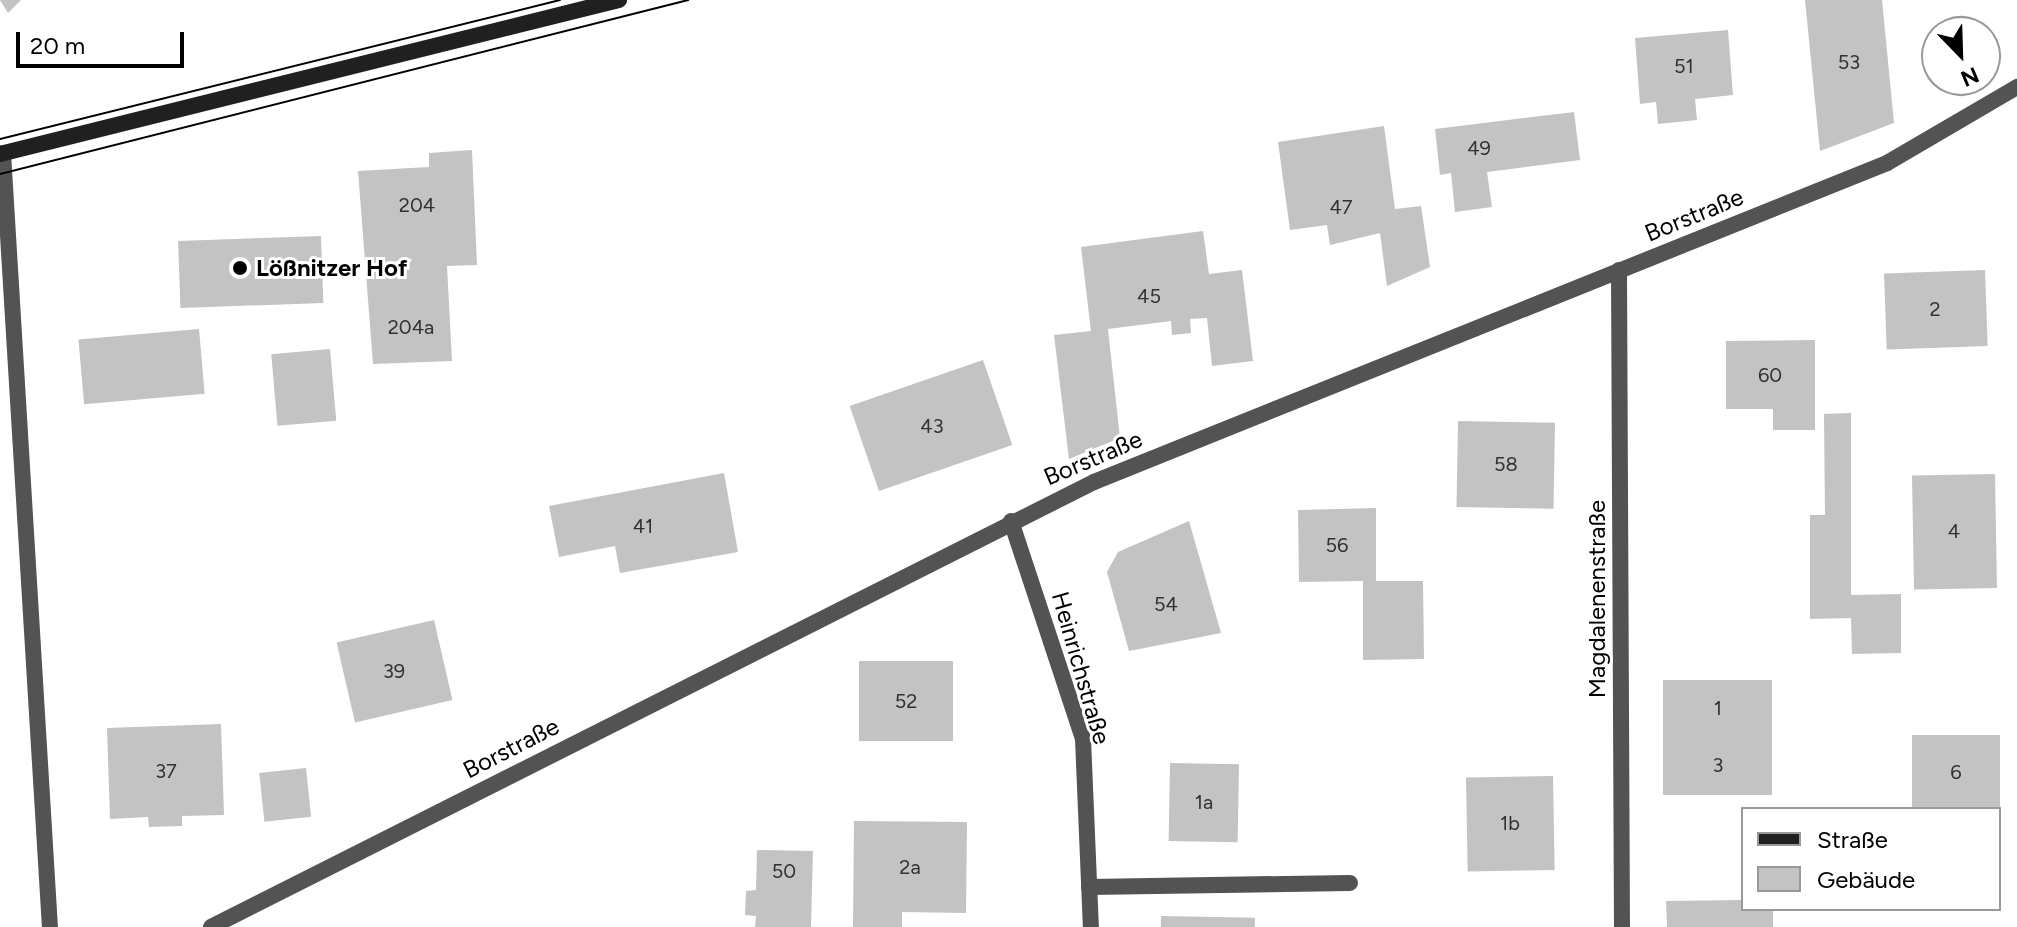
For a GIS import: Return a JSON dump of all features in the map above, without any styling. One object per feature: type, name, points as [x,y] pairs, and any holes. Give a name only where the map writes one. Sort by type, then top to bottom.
[{"type":"main road","points":[[1,154],[619,0]]},
{"type":"street","name":"Borstraße","points":[[211,927],[1011,521],[1887,163],[2017,87]]},
{"type":"street","points":[[1,154],[50,927]]},
{"type":"street","name":"Magdalenenstraße","points":[[1619,270],[1622,927]]},
{"type":"street","name":"Heinrichstraße","points":[[1011,521],[1083,739],[1091,927]]},
{"type":"street","points":[[1089,887],[1350,883]]},
{"type":"building","points":[[0,0],[21,0],[8,13]]},
{"type":"building","points":[[1805,0],[1882,0],[1894,123],[1820,151]]},
{"type":"building","points":[[1728,30],[1733,95],[1695,99],[1697,120],[1658,124],[1656,102],[1640,104],[1635,38]]},
{"type":"building","points":[[1574,112],[1580,160],[1487,172],[1492,207],[1455,212],[1451,173],[1440,175],[1435,129]]},
{"type":"building","points":[[1384,126],[1395,209],[1421,206],[1430,267],[1387,286],[1380,233],[1330,245],[1327,225],[1290,230],[1278,142]]},
{"type":"building","points":[[472,150],[477,265],[447,266],[452,361],[373,364],[358,171],[429,167],[429,153]]},
{"type":"building","points":[[1203,231],[1209,274],[1242,270],[1253,361],[1212,366],[1207,318],[1190,319],[1191,333],[1172,335],[1171,321],[1108,329],[1120,438],[1069,459],[1054,335],[1091,331],[1081,247]]},
{"type":"building","points":[[321,236],[323,303],[180,308],[178,241]]},
{"type":"building","points":[[1985,270],[1988,346],[1887,349],[1884,274]]},
{"type":"building","points":[[199,329],[205,394],[84,404],[78,340]]},
{"type":"building","points":[[1815,340],[1815,430],[1773,430],[1773,409],[1726,409],[1726,341]]},
{"type":"building","points":[[330,349],[336,421],[277,426],[271,354]]},
{"type":"building","points":[[983,360],[1012,445],[879,491],[850,406]]},
{"type":"building","points":[[1851,413],[1851,595],[1901,594],[1901,653],[1852,654],[1851,618],[1810,619],[1810,515],[1825,515],[1824,414]]},
{"type":"building","points":[[1458,421],[1555,423],[1553,509],[1456,507]]},
{"type":"building","points":[[724,473],[738,552],[620,573],[615,546],[559,557],[549,506]]},
{"type":"building","points":[[1995,474],[1997,588],[1914,589],[1912,475]]},
{"type":"building","points":[[1376,508],[1376,581],[1423,581],[1424,659],[1363,660],[1363,581],[1299,582],[1298,510]]},
{"type":"building","points":[[1189,521],[1221,633],[1129,651],[1107,572],[1118,552]]},
{"type":"building","points":[[434,620],[452,700],[355,722],[337,642]]},
{"type":"building","points":[[859,661],[953,661],[953,741],[859,741]]},
{"type":"building","points":[[1663,680],[1772,680],[1772,795],[1663,795]]},
{"type":"building","points":[[221,724],[224,815],[182,816],[182,826],[149,827],[148,817],[110,819],[107,728]]},
{"type":"building","points":[[1912,735],[2000,735],[2000,807],[1912,807]]},
{"type":"building","points":[[1170,763],[1239,764],[1238,842],[1169,841]]},
{"type":"building","points":[[306,768],[311,817],[264,822],[259,773]]},
{"type":"building","points":[[1553,776],[1555,870],[1468,872],[1466,778]]},
{"type":"building","points":[[854,821],[967,822],[966,913],[902,912],[902,927],[853,927]]},
{"type":"building","points":[[757,850],[813,851],[811,927],[755,927],[756,916],[745,915],[746,891],[756,890]]},
{"type":"building","points":[[1741,900],[1741,911],[1773,911],[1773,927],[1667,927],[1666,901]]},
{"type":"building","points":[[1161,916],[1255,918],[1255,927],[1161,927]]},
{"type":"tram line","points":[[0,139],[560,0]]},
{"type":"tram line","points":[[0,174],[688,0]]},
{"type":"place","name":"Lößnitzer Hof","points":[[240,268]]}]
